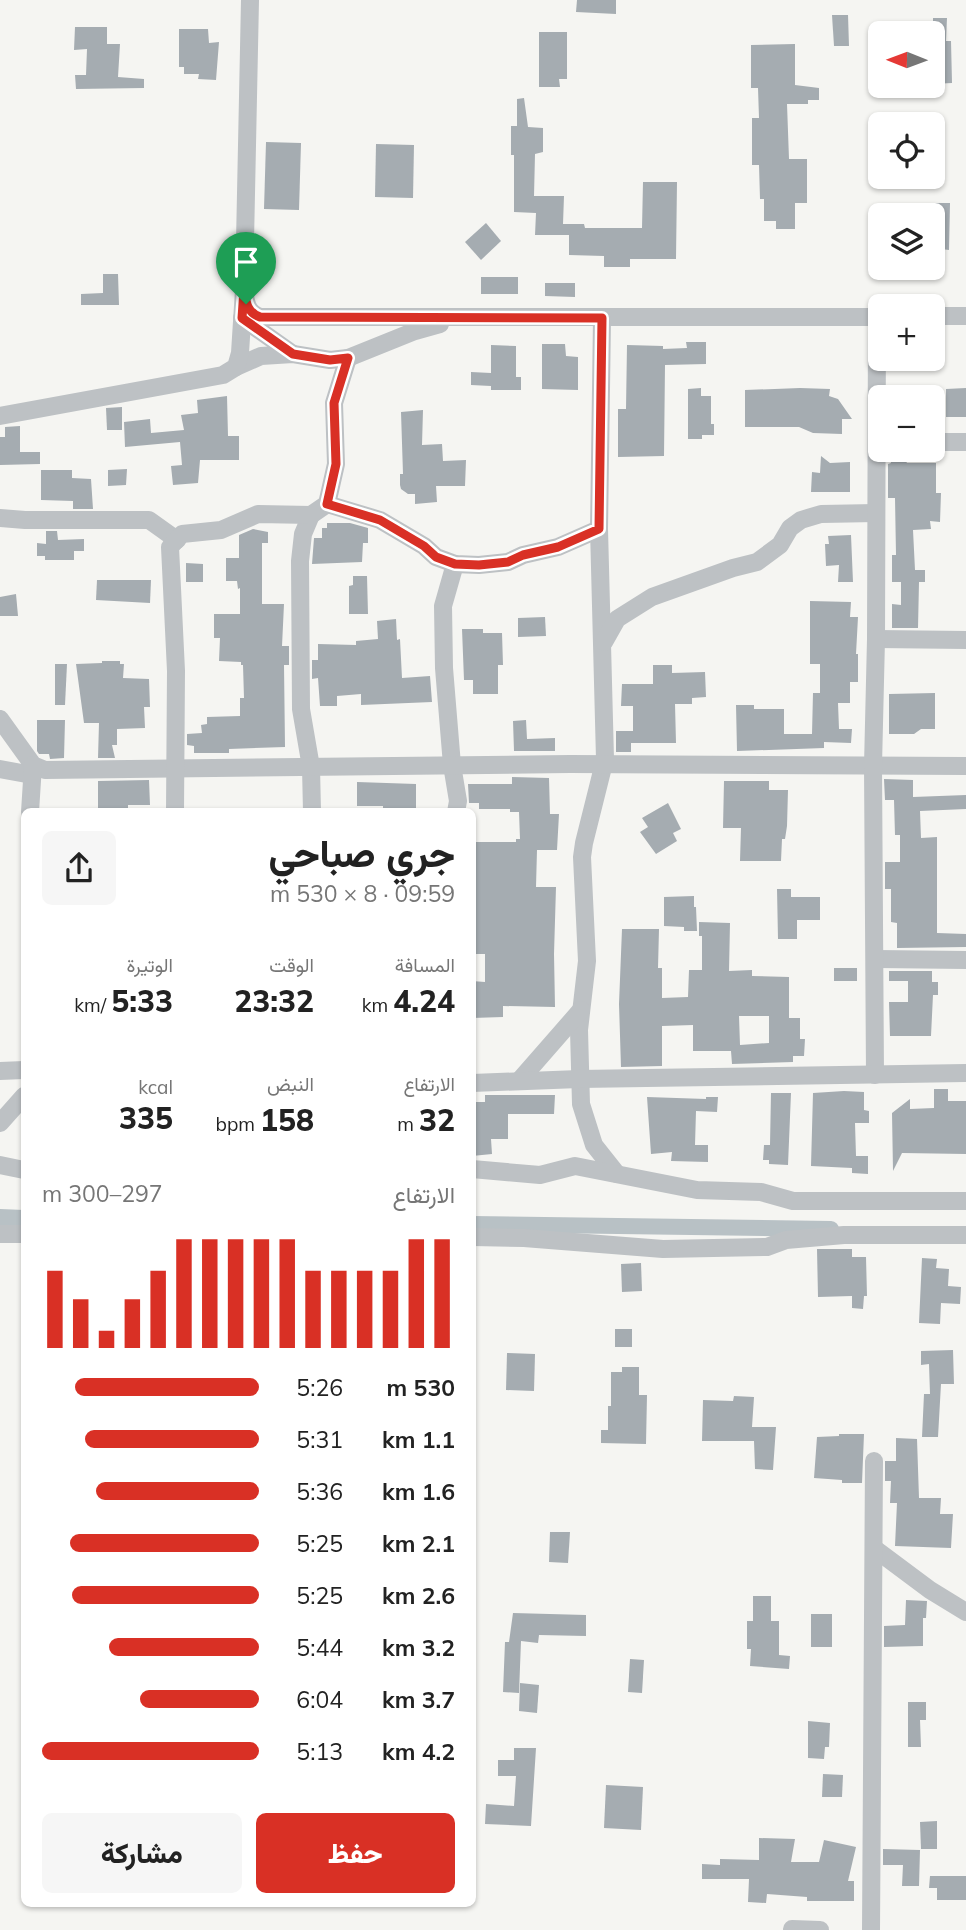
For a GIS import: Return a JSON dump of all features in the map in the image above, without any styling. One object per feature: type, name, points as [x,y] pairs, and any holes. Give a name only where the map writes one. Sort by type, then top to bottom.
[{"type":"street","points":[[236,367],[240,353],[244,290],[250,0]]},
{"type":"street","points":[[244,290],[246,304],[251,313],[260,317],[868,317]]},
{"type":"street","points":[[945,316],[966,316]]},
{"type":"street","points":[[242,318],[293,354]]},
{"type":"street","points":[[0,415],[223,375],[261,356],[293,354],[330,360],[348,358],[415,331],[463,318]]},
{"type":"street","points":[[602,318],[599,529],[605,765],[583,843],[586,975],[581,1010],[579,1079],[581,1104],[594,1145],[617,1174]]},
{"type":"street","points":[[312,808],[311,767],[301,709],[300,561],[303,534],[311,515],[327,504],[336,464],[334,403],[348,358]]},
{"type":"street","points":[[945,442],[966,442]]},
{"type":"street","points":[[875,1075],[873,766],[877,462]]},
{"type":"street","points":[[327,504],[380,520],[424,546],[436,557],[455,564],[508,562],[523,555],[558,547],[599,529]]},
{"type":"street","points":[[603,645],[617,619],[652,597],[757,562],[780,545],[789,528],[801,520],[821,514],[876,513]]},
{"type":"street","points":[[175,808],[176,671],[170,547],[182,534],[222,530],[258,514],[311,515]]},
{"type":"street","points":[[0,518],[149,520],[177,540]]},
{"type":"street","points":[[455,564],[443,606],[444,668],[457,808]]},
{"type":"street","points":[[876,639],[966,640]]},
{"type":"street","points":[[0,719],[32,770],[30,808]]},
{"type":"street","points":[[0,769],[63,771],[452,765],[966,766]]},
{"type":"street","points":[[876,959],[966,960]]},
{"type":"street","points":[[519,1081],[581,1010]]},
{"type":"street","points":[[0,1071],[21,1069]]},
{"type":"street","points":[[476,1083],[966,1073]]},
{"type":"street","points":[[0,1122],[21,1099]]},
{"type":"street","points":[[0,1165],[21,1169]]},
{"type":"street","points":[[476,1169],[540,1175],[575,1166],[697,1190],[761,1192],[793,1201],[966,1201]]},
{"type":"street","points":[[0,1234],[21,1234]]},
{"type":"street","points":[[476,1237],[663,1249],[766,1247],[786,1240],[844,1235],[966,1235]]},
{"type":"street","points":[[871,1930],[874,1461]]},
{"type":"street","points":[[875,1549],[930,1590],[966,1612]]},
{"type":"street","points":[[792,1929],[820,1930]]},
{"type":"building","points":[[577,0],[616,0],[616,14],[576,12]]},
{"type":"building","points":[[832,15],[848,15],[849,46],[834,46]]},
{"type":"building","points":[[933,18],[947,18],[946,41],[951,41],[952,83],[945,83],[945,21],[933,21]]},
{"type":"building","points":[[75,27],[107,27],[107,44],[120,44],[118,77],[144,79],[144,88],[76,89],[75,75],[86,75],[87,49],[74,50]]},
{"type":"building","points":[[179,29],[208,29],[209,43],[219,42],[216,80],[198,79],[199,74],[184,74],[184,67],[179,67]]},
{"type":"building","points":[[539,32],[567,32],[567,79],[559,79],[560,87],[539,87]]},
{"type":"building","points":[[795,44],[795,85],[819,88],[819,100],[808,100],[808,104],[787,104],[789,159],[807,159],[807,203],[795,203],[795,229],[776,229],[776,221],[764,221],[759,165],[752,165],[752,118],[759,118],[758,88],[751,88],[751,45]]},
{"type":"building","points":[[524,98],[528,127],[543,128],[543,152],[535,154],[534,196],[564,196],[563,224],[584,224],[585,228],[642,228],[643,182],[677,182],[676,259],[630,259],[630,267],[604,267],[604,256],[569,255],[569,235],[535,235],[536,213],[514,212],[511,126],[517,126],[517,99]]},
{"type":"building","points":[[266,142],[301,143],[299,210],[264,209]]},
{"type":"building","points":[[376,144],[414,145],[413,198],[375,197]]},
{"type":"building","points":[[945,203],[950,203],[949,250],[945,250]]},
{"type":"building","points":[[486,223],[501,241],[481,260],[465,242]]},
{"type":"building","points":[[103,274],[118,274],[119,305],[81,305],[81,294],[103,293]]},
{"type":"building","points":[[481,277],[518,277],[518,294],[481,294]]},
{"type":"building","points":[[545,283],[575,283],[575,297],[545,296]]},
{"type":"building","points":[[686,342],[706,342],[706,364],[665,365],[664,456],[618,457],[618,409],[626,409],[627,345],[663,346],[663,349],[687,348]]},
{"type":"building","points":[[542,344],[565,344],[566,356],[578,357],[578,390],[542,389]]},
{"type":"building","points":[[491,345],[516,346],[516,377],[521,377],[521,390],[491,390],[491,386],[471,385],[471,372],[491,373]]},
{"type":"building","points":[[701,388],[701,396],[711,396],[711,424],[714,424],[714,435],[702,435],[702,439],[688,439],[688,389]]},
{"type":"building","points":[[966,388],[966,417],[946,417],[946,389]]},
{"type":"building","points":[[830,389],[829,396],[838,399],[852,419],[842,419],[842,434],[813,433],[799,427],[745,427],[745,390]]},
{"type":"building","points":[[227,396],[228,436],[239,436],[239,460],[200,460],[198,483],[173,485],[171,466],[182,465],[180,442],[125,447],[124,422],[150,419],[151,433],[184,430],[181,415],[198,413],[197,400]]},
{"type":"building","points":[[122,407],[122,430],[107,430],[106,408]]},
{"type":"building","points":[[423,410],[422,445],[442,444],[443,461],[466,460],[465,486],[436,486],[437,502],[415,504],[415,494],[408,494],[400,485],[400,474],[403,474],[401,412]]},
{"type":"building","points":[[20,426],[20,452],[40,452],[40,464],[0,465],[0,437],[5,437],[5,427]]},
{"type":"building","points":[[821,456],[830,463],[850,462],[850,492],[811,492],[812,472],[820,473]]},
{"type":"building","points":[[936,463],[936,493],[941,493],[940,522],[930,521],[931,529],[913,530],[915,570],[925,570],[925,582],[919,582],[918,628],[892,628],[892,604],[901,605],[901,582],[892,582],[892,555],[896,555],[895,498],[888,498],[888,464]]},
{"type":"building","points":[[127,469],[126,485],[108,486],[108,470]]},
{"type":"building","points":[[41,470],[72,470],[72,478],[91,479],[93,509],[73,509],[73,501],[41,500]]},
{"type":"building","points":[[327,523],[350,523],[368,528],[368,543],[363,543],[362,562],[312,564],[314,538],[322,538],[322,528],[327,528]]},
{"type":"building","points":[[253,529],[268,532],[268,543],[262,543],[262,604],[284,604],[282,646],[289,646],[289,665],[284,665],[285,747],[229,749],[229,753],[194,753],[194,746],[187,745],[187,734],[202,733],[201,725],[207,724],[207,717],[240,716],[240,698],[244,698],[243,665],[241,662],[219,661],[220,638],[214,638],[214,614],[240,614],[240,588],[238,589],[237,581],[226,581],[226,558],[239,558],[239,535]]},
{"type":"building","points":[[46,531],[57,531],[58,540],[84,539],[84,551],[74,551],[74,560],[45,560],[45,556],[37,556],[37,543],[46,544]]},
{"type":"building","points":[[851,535],[853,582],[838,582],[839,565],[826,566],[825,544],[829,544],[828,536]]},
{"type":"building","points":[[186,563],[203,564],[203,582],[186,582]]},
{"type":"building","points":[[353,576],[367,576],[368,614],[349,614],[349,586],[353,585]]},
{"type":"building","points":[[97,580],[151,580],[150,603],[96,600]]},
{"type":"building","points":[[16,594],[18,616],[0,616],[0,597]]},
{"type":"building","points":[[810,601],[851,602],[850,617],[858,617],[858,682],[850,682],[850,703],[838,703],[839,729],[852,729],[851,743],[824,742],[824,748],[737,751],[736,705],[754,705],[754,709],[784,709],[784,734],[812,734],[813,693],[820,693],[820,664],[810,664]]},
{"type":"building","points":[[545,617],[546,636],[518,637],[518,618]]},
{"type":"building","points":[[396,619],[402,678],[430,676],[432,702],[361,705],[361,694],[337,696],[337,706],[320,706],[318,678],[312,679],[312,660],[318,660],[318,644],[356,645],[356,641],[378,639],[377,621]]},
{"type":"building","points":[[462,629],[502,633],[503,665],[498,665],[498,694],[473,694],[473,680],[464,680]]},
{"type":"building","points":[[120,661],[120,664],[124,664],[123,678],[149,679],[150,707],[144,707],[145,728],[117,729],[117,745],[112,745],[115,758],[98,758],[99,723],[84,723],[76,664]]},
{"type":"building","points":[[55,664],[67,664],[65,705],[55,705]]},
{"type":"building","points":[[653,665],[672,665],[672,673],[705,672],[706,697],[692,698],[692,704],[675,704],[676,743],[631,743],[631,752],[616,752],[616,731],[633,731],[633,706],[621,706],[622,684],[653,684]]},
{"type":"building","points":[[935,693],[935,729],[921,729],[914,734],[889,734],[889,694]]},
{"type":"building","points":[[37,720],[65,720],[64,758],[50,759],[49,754],[39,754]]},
{"type":"building","points":[[526,720],[527,739],[555,738],[555,751],[514,751],[513,721]]},
{"type":"building","points":[[512,777],[549,778],[550,814],[559,814],[557,850],[537,850],[536,887],[556,887],[555,1007],[503,1006],[503,1017],[476,1018],[476,981],[485,982],[485,954],[476,954],[476,842],[516,842],[516,839],[520,839],[519,812],[510,812],[510,809],[479,809],[479,803],[469,803],[468,784],[512,784]]},
{"type":"building","points":[[884,779],[913,780],[913,797],[966,795],[966,809],[920,811],[921,838],[937,837],[937,933],[966,934],[966,947],[897,948],[897,923],[891,922],[891,889],[885,889],[885,862],[900,862],[900,835],[895,835],[894,800],[885,800]]},
{"type":"building","points":[[149,780],[150,805],[98,808],[98,781]]},
{"type":"building","points":[[724,781],[769,781],[769,790],[788,790],[787,826],[785,839],[782,839],[781,861],[740,861],[741,828],[723,828]]},
{"type":"building","points":[[357,782],[416,784],[416,808],[357,806]]},
{"type":"building","points":[[668,803],[681,829],[673,833],[677,841],[656,854],[640,832],[648,827],[642,818]]},
{"type":"building","points":[[777,889],[791,889],[791,897],[820,897],[820,920],[797,920],[797,939],[778,939]]},
{"type":"building","points":[[694,896],[697,931],[664,926],[664,897]]},
{"type":"building","points":[[699,922],[730,923],[729,971],[752,970],[752,976],[789,977],[789,1018],[800,1018],[800,1039],[805,1039],[804,1056],[793,1056],[793,1062],[732,1064],[731,1051],[693,1051],[693,1025],[662,1026],[662,1066],[621,1067],[619,1004],[622,929],[659,929],[658,968],[662,968],[662,998],[688,997],[689,970],[702,970],[702,936],[699,936]],"holes":[[[739,1016],[769,1016],[769,1043],[740,1045]]]},
{"type":"building","points":[[834,968],[857,968],[857,981],[834,981]]},
{"type":"building","points":[[889,971],[932,971],[932,982],[938,982],[938,995],[933,995],[931,1036],[890,1036],[889,1002],[908,1002],[908,981],[889,981]]},
{"type":"building","points":[[934,1089],[948,1089],[948,1101],[966,1101],[966,1154],[902,1153],[893,1171],[892,1113],[910,1099],[910,1109],[934,1108]]},
{"type":"building","points":[[864,1092],[864,1110],[869,1111],[869,1123],[855,1123],[856,1156],[868,1156],[868,1174],[852,1173],[852,1168],[811,1166],[813,1093]]},
{"type":"building","points":[[771,1093],[791,1093],[788,1165],[769,1164],[769,1160],[763,1160],[764,1145],[770,1145]]},
{"type":"building","points":[[485,1095],[555,1095],[554,1114],[508,1114],[508,1139],[491,1139],[492,1154],[476,1156],[476,1102],[485,1102]]},
{"type":"building","points":[[647,1097],[718,1097],[717,1112],[696,1111],[695,1145],[708,1145],[708,1162],[671,1161],[672,1152],[651,1154]]},
{"type":"building","points":[[817,1249],[852,1249],[852,1257],[866,1257],[867,1296],[864,1296],[863,1309],[852,1308],[852,1296],[818,1297]]},
{"type":"building","points":[[922,1258],[937,1259],[936,1268],[949,1269],[948,1286],[961,1287],[960,1304],[941,1303],[940,1324],[919,1323]]},
{"type":"building","points":[[641,1263],[642,1291],[622,1292],[621,1264]]},
{"type":"building","points":[[615,1329],[632,1329],[632,1347],[615,1347]]},
{"type":"building","points":[[953,1350],[954,1384],[941,1384],[938,1437],[922,1437],[924,1394],[930,1394],[929,1364],[921,1365],[921,1351]]},
{"type":"building","points":[[507,1353],[535,1354],[534,1391],[506,1390]]},
{"type":"building","points":[[622,1367],[639,1367],[639,1395],[647,1395],[646,1444],[601,1443],[601,1430],[608,1430],[611,1372],[622,1372]]},
{"type":"building","points":[[734,1396],[754,1397],[752,1427],[776,1427],[773,1470],[755,1469],[754,1441],[702,1441],[703,1400],[733,1401]]},
{"type":"building","points":[[864,1434],[862,1483],[814,1478],[817,1437]]},
{"type":"building","points":[[896,1438],[917,1439],[919,1498],[941,1498],[940,1514],[953,1514],[951,1548],[895,1546],[897,1503],[890,1503],[891,1481],[885,1481],[885,1461],[896,1461]]},
{"type":"building","points":[[550,1532],[570,1532],[568,1563],[549,1562]]},
{"type":"building","points":[[753,1596],[771,1596],[771,1621],[779,1621],[779,1655],[790,1656],[789,1669],[750,1666],[751,1649],[747,1649],[747,1621],[753,1621]]},
{"type":"building","points":[[906,1600],[927,1601],[926,1618],[923,1618],[923,1646],[884,1647],[884,1626],[905,1625]]},
{"type":"building","points":[[513,1613],[586,1615],[586,1636],[539,1635],[538,1643],[521,1641],[519,1693],[503,1692],[505,1642],[509,1642]]},
{"type":"building","points":[[811,1614],[832,1614],[832,1647],[811,1647]]},
{"type":"building","points":[[630,1659],[644,1660],[642,1693],[628,1692]]},
{"type":"building","points":[[520,1683],[539,1685],[537,1713],[519,1711]]},
{"type":"building","points":[[908,1702],[926,1702],[926,1720],[920,1720],[921,1747],[908,1747]]},
{"type":"building","points":[[808,1721],[830,1723],[829,1747],[825,1747],[824,1759],[808,1758]]},
{"type":"building","points":[[514,1748],[536,1748],[531,1826],[485,1824],[486,1804],[514,1806],[516,1776],[498,1776],[498,1760],[514,1760]]},
{"type":"building","points":[[823,1774],[843,1775],[842,1797],[822,1797]]},
{"type":"building","points":[[606,1785],[643,1787],[641,1830],[604,1828]]},
{"type":"building","points":[[937,1821],[937,1849],[921,1849],[920,1822]]},
{"type":"building","points":[[759,1838],[795,1839],[791,1862],[819,1862],[824,1840],[856,1847],[848,1881],[854,1881],[854,1901],[807,1901],[807,1897],[767,1894],[766,1903],[748,1902],[749,1879],[702,1879],[702,1864],[720,1865],[720,1859],[759,1860]]},
{"type":"building","points":[[883,1849],[920,1850],[919,1886],[902,1886],[903,1865],[883,1865]]},
{"type":"building","points":[[930,1876],[966,1876],[966,1900],[937,1900],[937,1888],[929,1888]]},
{"type":"waterway","points":[[0,1217],[21,1218]]},
{"type":"waterway","points":[[476,1224],[831,1229]]},
{"type":"route","points":[[244,290],[246,304],[251,313],[260,317],[602,318],[599,529],[558,547],[523,555],[508,562],[455,564],[436,557],[424,546],[380,520],[327,504],[336,464],[334,403],[348,358],[330,360],[293,354],[242,318],[244,290]]}]
